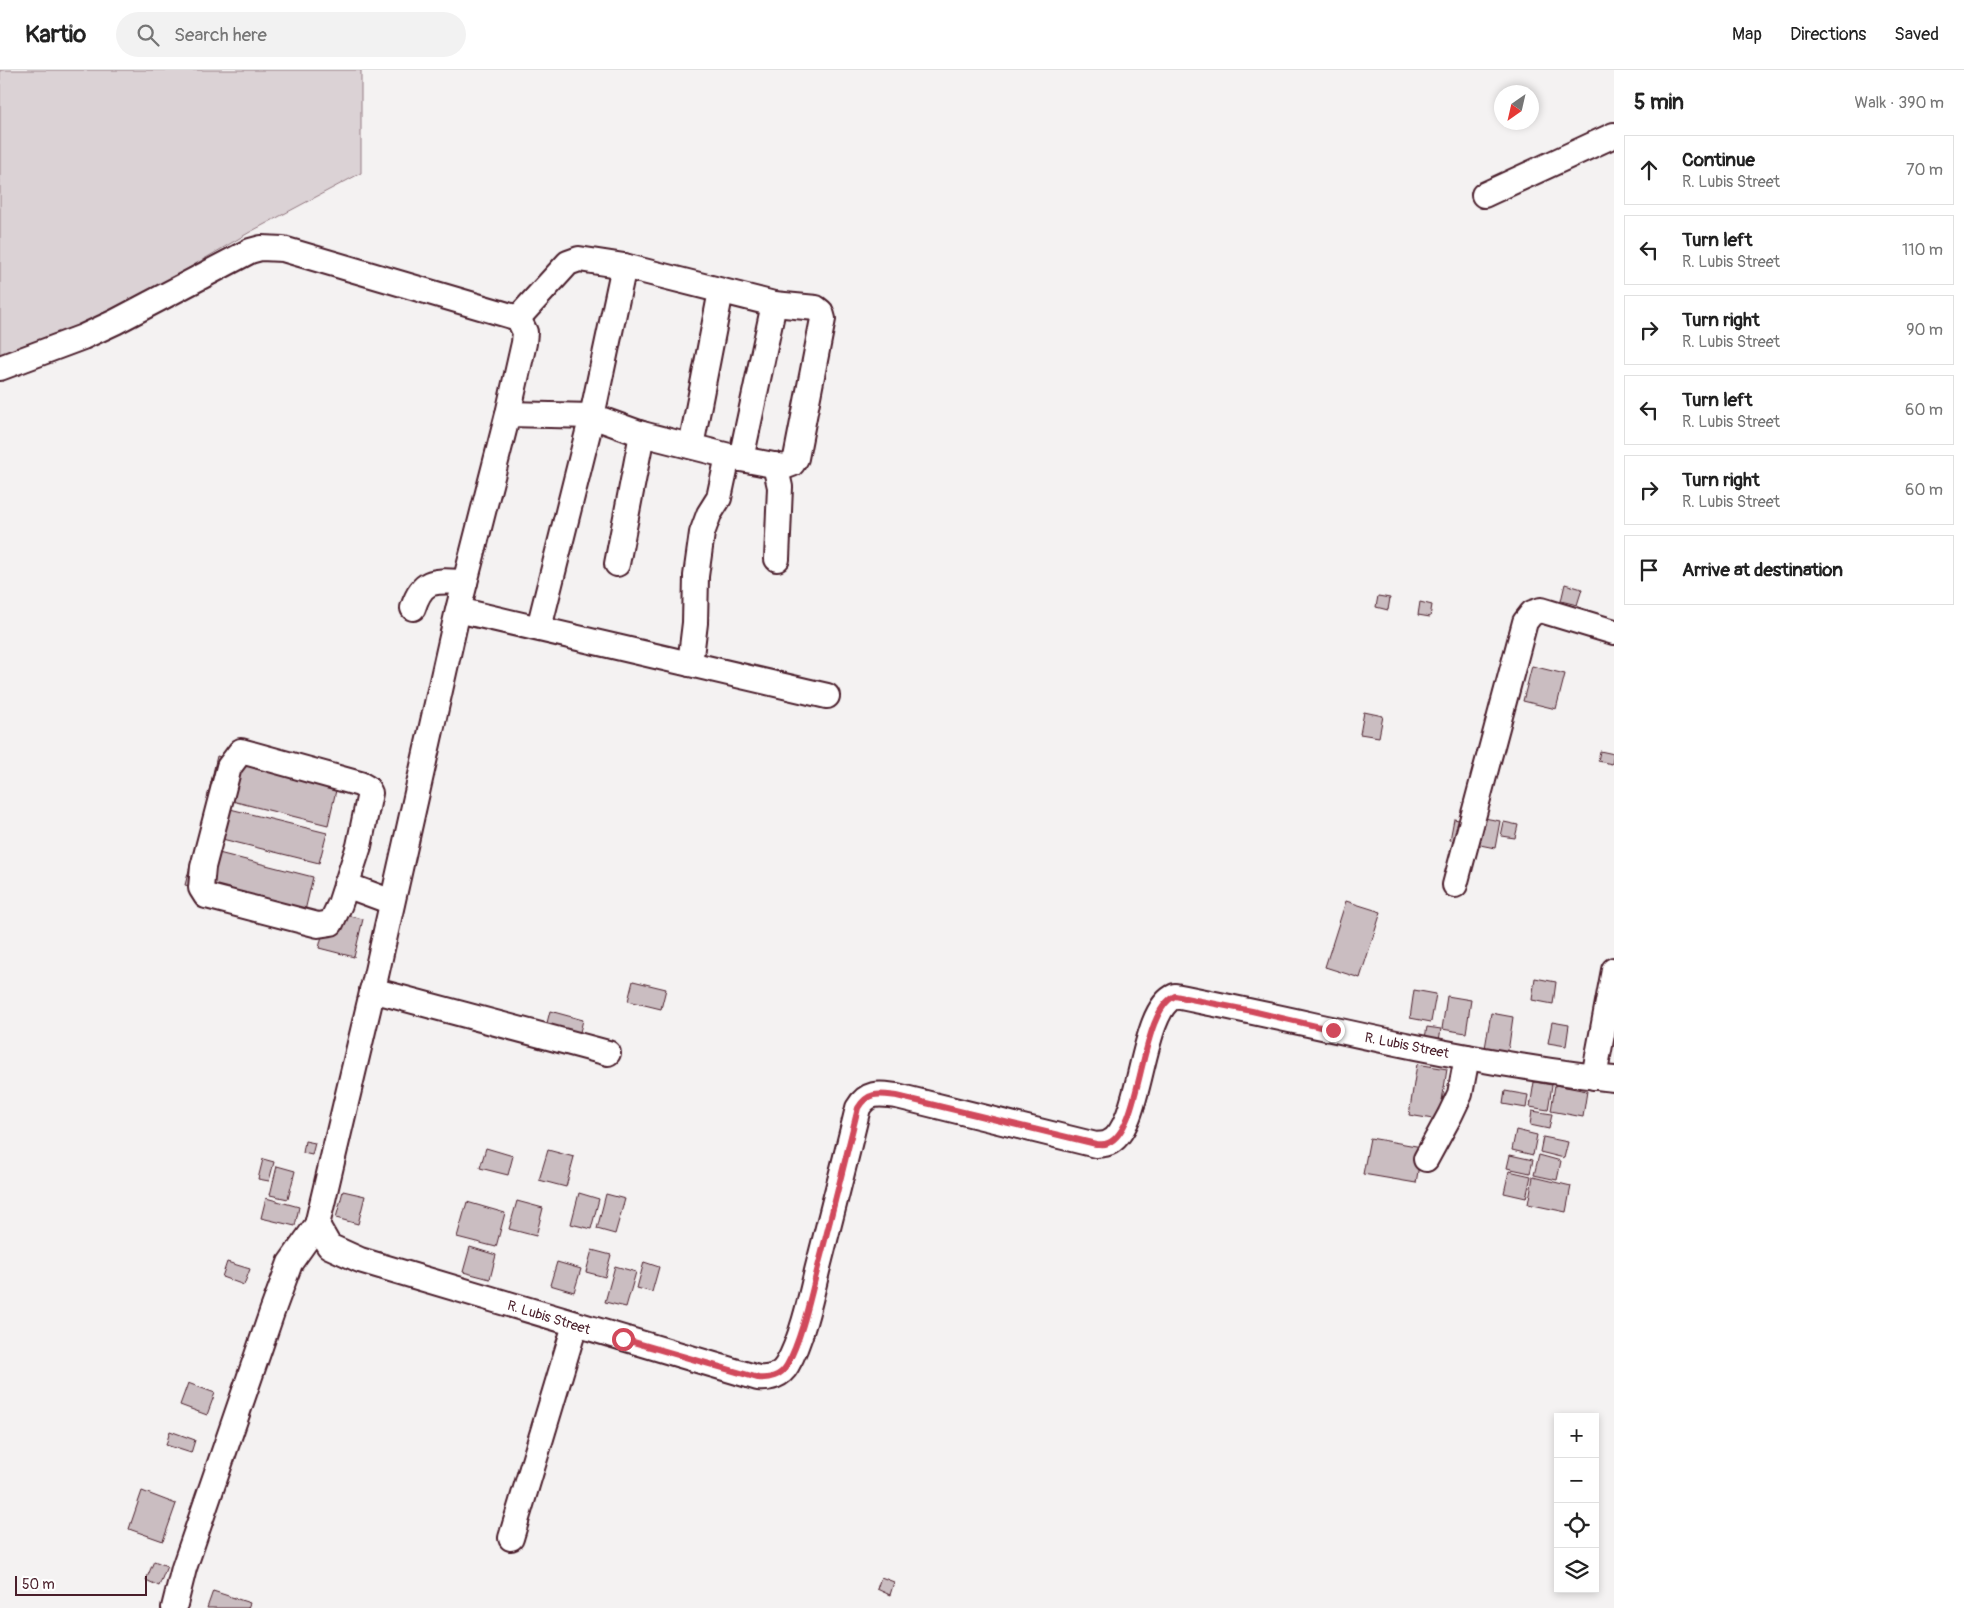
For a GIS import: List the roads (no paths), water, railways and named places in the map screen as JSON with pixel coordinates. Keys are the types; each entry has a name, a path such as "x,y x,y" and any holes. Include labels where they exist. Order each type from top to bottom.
{"street":[{"path":"1484,195 1614,135"},
{"path":"0,368 83,337 250,251 261,248 283,249 518,318 525,332 508,414 458,610 317,1225 290,1263 184,1568 174,1608"},
{"path":"508,414 592,416 642,434 734,458 775,466 788,466 796,458 823,319 821,312 816,308 774,304 624,266 579,259 572,260 518,318"},
{"path":"539,628 592,416 624,266"},
{"path":"691,446 721,291"},
{"path":"690,664 695,623 696,576 702,532 709,514 719,498 734,458 774,304"},
{"path":"616,564 642,434"},
{"path":"775,466 780,487 777,559"},
{"path":"413,608 419,592 425,586 438,581 465,582"},
{"path":"458,610 827,696"},
{"path":"1455,885 1525,622 1535,611 1541,610 1614,632"},
{"path":"238,752 254,754 360,784 367,788 370,793 369,805 359,846 346,885 332,921 329,924 318,925 210,897 203,893 201,888 203,867 229,766 238,752"},
{"path":"346,885 392,902"},
{"path":"1604,1078 1614,970"},
{"path":"372,990 608,1053"},
{"name":"R. Lubis Street","path":"317,1225 329,1246 360,1260 575,1325 766,1379 776,1376 786,1367 795,1346 811,1295 858,1108 866,1098 873,1094 897,1096 1096,1144 1107,1144 1120,1131 1129,1116 1157,1019 1168,999 1175,996 1467,1058 1604,1078"},
{"path":"1426,1159 1460,1094 1467,1058"},
{"path":"510,1538 575,1325"}]}
